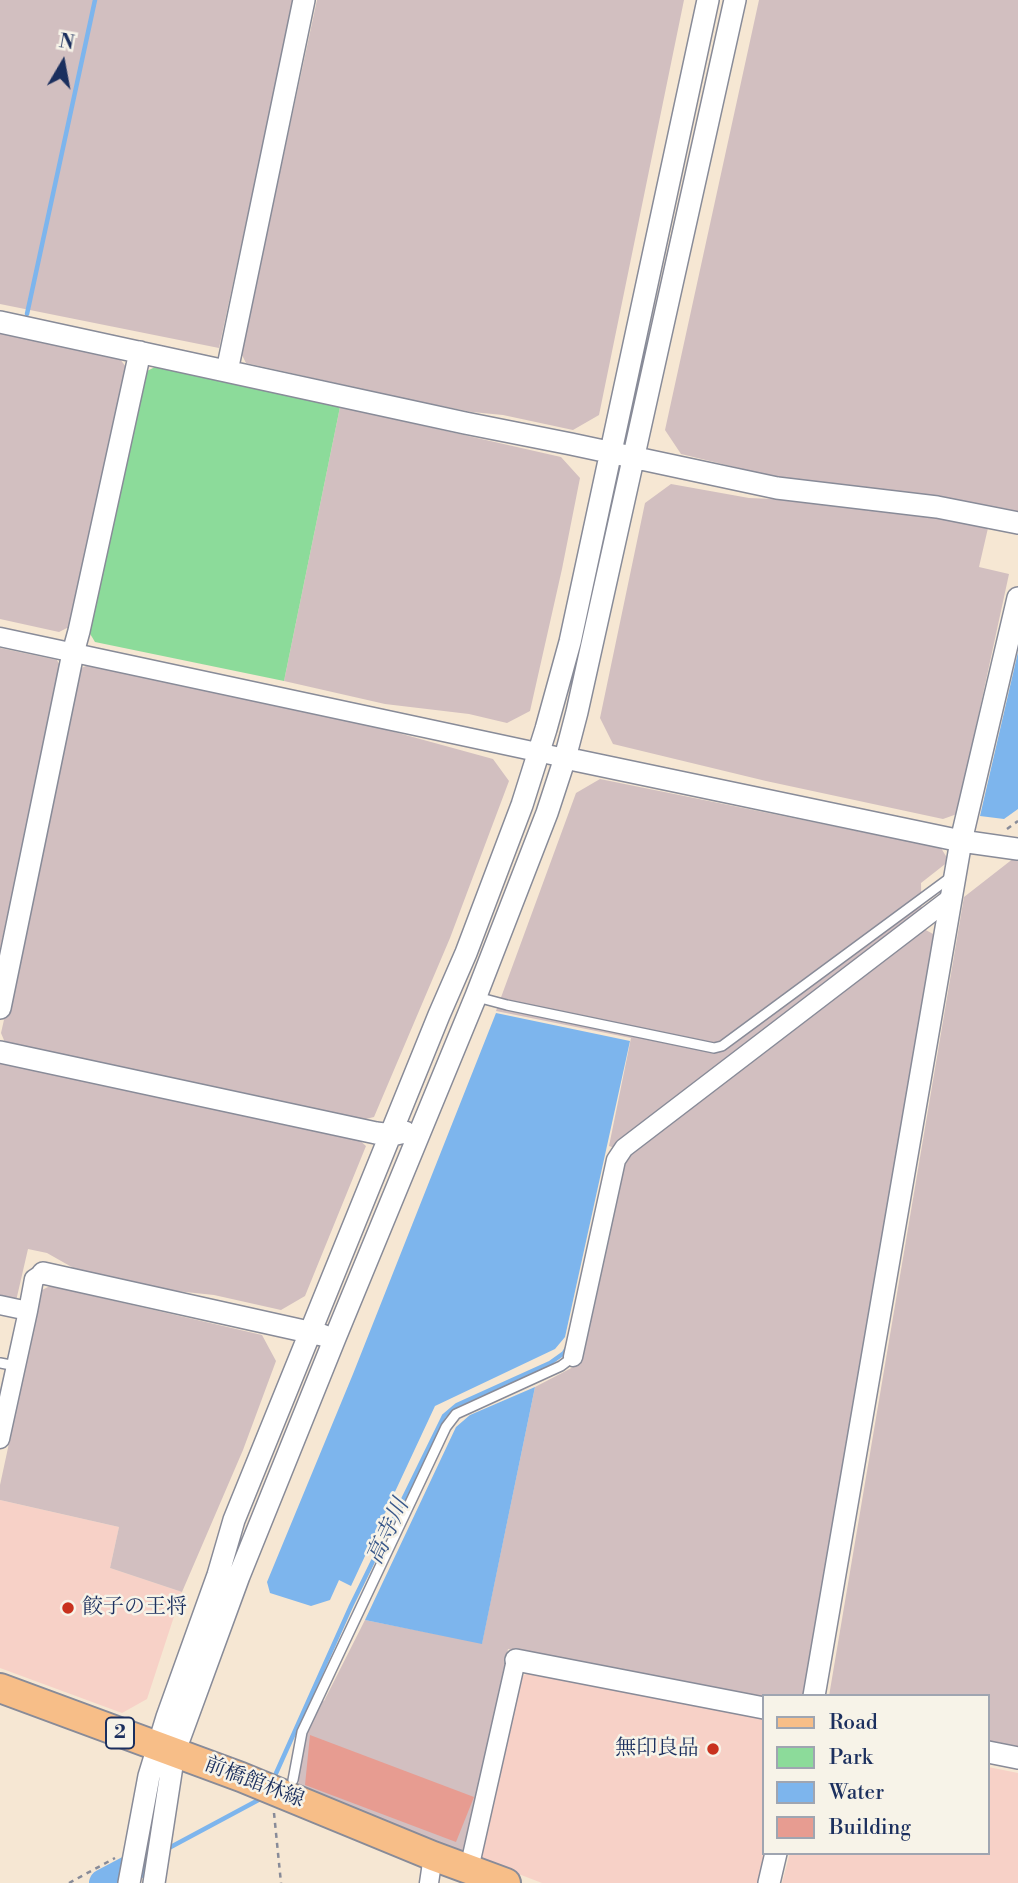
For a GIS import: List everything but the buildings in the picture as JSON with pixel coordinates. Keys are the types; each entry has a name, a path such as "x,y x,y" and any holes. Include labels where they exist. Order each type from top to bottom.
{"main road":[{"name":"前橋館林線","path":"0,1688 241,1777 284,1789 431,1870 469,1869 506,1883"}],"street":[{"path":"227,371 304,0"},
{"path":"155,1874 166,1750 234,1520 471,941 522,805 538,753 570,642 708,0"},
{"path":"130,1878 127,1852 149,1776 166,1750 239,1576 476,996 547,813 565,758 734,0"},
{"path":"0,321 777,488 937,507 1018,523"},
{"path":"0,1009 73,653 140,352"},
{"path":"814,1694 961,841 1018,598"},
{"path":"0,638 961,841 1018,849"},
{"path":"573,1357 616,1160 624,1149 953,897"},
{"path":"0,1052 391,1135 408,1131 426,1115"},
{"path":"391,1135 403,1165 401,1179"},
{"path":"0,1439 8,1365 28,1311 34,1279 43,1273 335,1338"},
{"path":"0,1305 28,1311"},
{"path":"469,1869 516,1660 762,1708"},
{"path":"990,1752 1018,1758"},
{"path":"769,1883 776,1855"}],"lane":[{"path":"476,996 507,1005 714,1048 722,1046 956,874"},
{"path":"284,1789 302,1732 446,1427 456,1414 561,1366 573,1357"}],"path":[{"path":"281,1883 274,1810 284,1789"},
{"path":"69,1883 127,1852"}],"shaded area":[{"path":"0,0 294,0 219,348 0,304"},
{"path":"317,0 684,0 599,415 573,430 416,401 246,363 241,353"},
{"path":"759,0 1018,0 1018,511 1013,513 805,484 681,454 665,430"},
{"path":"0,333 120,359 126,367 71,626 59,632 0,619"},
{"path":"340,407 561,457 580,478 530,711 507,723 469,714 385,704 284,681"},
{"path":"671,484 749,498 799,500 947,518 988,528 979,567 1009,574 957,814 943,819 766,781 613,744 600,718 645,503"},
{"path":"0,648 57,660 61,668 0,950"},
{"path":"88,665 380,728 493,759 509,781 450,938 374,1117 358,1121 6,1045 1,1033 42,852 77,670"},
{"path":"600,779 941,848 949,861 921,883 922,928 935,935 807,1694 762,1694 762,1701 508,1649 465,1852 324,1798 299,1785 298,1771 310,1723 320,1700 324,1701 365,1620 482,1643 535,1387 581,1363 618,1149 609,1146 631,1038 496,1011 576,793"},
{"path":"1014,858 1018,859 1018,1747 990,1741 990,1694 829,1694 964,897"},
{"path":"0,1062 358,1139 366,1146 305,1296 281,1310 77,1270 47,1253 28,1249 16,1301 0,1298"},
{"path":"50,1286 262,1335 276,1361 243,1450 182,1592 110,1568 119,1527 0,1500 0,1485 42,1290"},
{"path":"0,1500 119,1527 110,1568 182,1592 147,1699 122,1713 0,1668"},
{"path":"532,1671 762,1718 762,1855 768,1855 761,1883 542,1883 477,1858 511,1682"},
{"path":"990,1767 1018,1773 1018,1883 782,1883 789,1855 990,1855"}],"green space":[{"path":"155,367 340,407 284,681 95,642 89,632 147,371"}],"water":[{"path":"1018,652 1018,809 1004,819 980,816"},
{"path":"496,1013 630,1041 565,1337 555,1349 435,1406 351,1586 339,1580 330,1600 311,1606 270,1593 267,1582 353,1374"},
{"path":"535,1387 482,1644 365,1620 456,1427 470,1415"}],"waterway":[{"path":"27,314 95,0"},
{"name":"高寺川","path":"273,1780 351,1606 444,1416 457,1405 550,1363 567,1348"},
{"name":"高寺川","path":"167,1849 264,1797"},
{"name":"高寺川","path":"103,1883 154,1856"}],"place":[{"name":"餃子の王将","path":"68,1608"},
{"name":"無印良品","path":"713,1749"}]}
